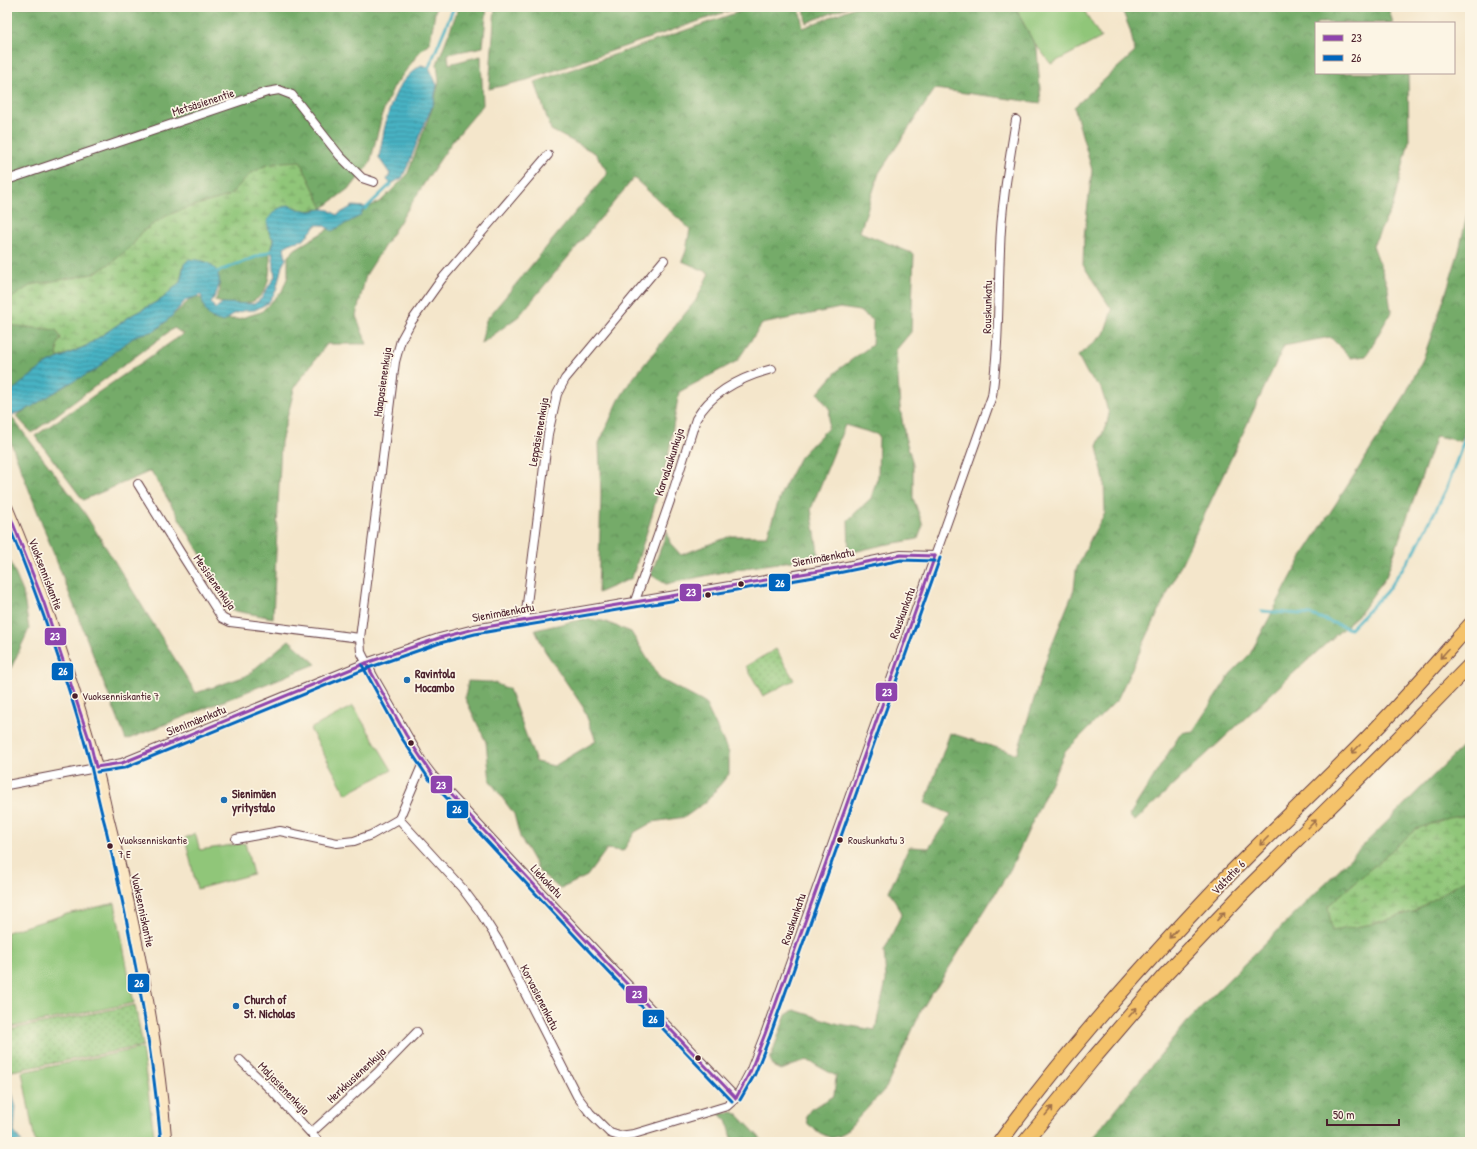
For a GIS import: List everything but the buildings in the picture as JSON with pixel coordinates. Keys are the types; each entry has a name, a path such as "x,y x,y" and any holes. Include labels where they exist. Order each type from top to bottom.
{"highway":[{"name":"Valtatie 6","path":"1000,1142 1078,1043 1148,961 1223,882 1374,732 1470,625"},
{"name":"Valtatie 6","path":"1025,1142 1093,1059 1165,975 1239,897 1470,665"}],"street":[{"name":"Metsäsienentie","path":"7,180 267,92 279,90 292,95 340,156 362,178 374,182"},
{"name":"Rouskunkatu","path":"736,1098 750,1072 765,1034 992,396 998,342 1002,215 1006,178 1016,120"},
{"name":"Haapasienenkuja","path":"366,663 361,652 360,638 395,362 401,340 411,322 441,280 548,155"},
{"name":"Leppäsienenkuja","path":"525,620 548,434 557,394 570,374 664,260"},
{"name":"Karvalaukunkuja","path":"635,601 671,498 696,419 712,398 725,389 755,374 772,369"},
{"name":"Mesisienenkuja","path":"138,484 222,618 230,622 360,638"},
{"name":"Vuoksenniskantie","path":"7,508 44,603 87,735 128,894 141,959 158,1066 166,1142"},
{"name":"Sienimäenkatu","path":"7,785 122,763 366,663 467,630 837,568 901,555 935,556"},
{"name":"Liekokatu","path":"366,663 392,712 424,763 448,792 736,1098"},
{"path":"236,839 280,831 337,842 354,841 371,835 399,819 424,763"},
{"name":"Korvasienenkatu","path":"399,819 462,888 480,912 499,942 577,1096 590,1113 610,1133 619,1136 634,1134 664,1126 727,1106 736,1098"},
{"name":"Herkkusienenkuja","path":"311,1133 377,1073 417,1032"},
{"name":"Maljasienenkuja","path":"240,1060 274,1093 319,1142"}],"green space":[{"path":"7,7 436,7 430,42 418,54 393,88 383,112 370,163 352,186 270,248 269,276 264,292 258,298 250,302 240,304 215,301 220,290 218,270 7,398"},
{"path":"459,7 487,7 483,47 448,54 449,64 481,56 483,105 452,142 366,275 356,316 367,344 327,344 295,386 281,442 273,618 230,610 210,570 151,471 83,500 35,436 183,334 174,328 32,433 16,416 75,378 116,344 149,329 159,328 194,296 203,299 212,319 238,319 261,312 282,291 288,276 288,256 295,249 352,215 381,201 407,175 433,106 439,81 437,64"},
{"path":"495,7 740,7 527,80 489,89"},
{"path":"753,7 799,7 803,28 855,7 1015,7 1037,49 1041,103 935,89 879,173 860,232 914,254 911,332 896,350 900,407 905,437 913,464 913,498 923,525 918,539 849,553 848,520 871,498 878,476 879,435 845,425 811,509 819,557 738,569 666,584 651,575 667,531 670,543 681,555 731,536 767,536 782,491 800,457 828,428 830,410 818,393 839,369 872,345 873,320 859,311 840,308 762,324 737,361 679,392 668,457 650,522 632,578 598,593 601,495 599,443 619,400 630,382 696,300 709,273 682,261 686,251 690,229 634,178 519,316 481,344 486,320 608,173 595,153 551,130 535,82"},
{"path":"804,7 847,7 806,23"},
{"path":"1013,7 1082,7 1101,38 1051,64 1022,27"},
{"path":"1121,7 1388,7 1393,22 1315,22 1315,74 1408,74 1409,141 1393,206 1373,245 1388,288 1391,312 1366,356 1351,358 1330,337 1284,346 1117,700 1065,752 1010,870 921,1011 886,1088 848,1129 840,1136 831,1138 820,1133 808,1124 806,1116 811,1109 834,1096 836,1076 807,1060 781,1070 774,1067 770,1059 786,1015 794,1010 839,1024 875,1030 886,981 884,951 902,913 889,891 909,847 929,848 951,814 925,803 950,733 1017,754 1048,654 1074,590 1076,570 1105,513 1104,481 1097,446 1107,423 1109,414 1101,388 1088,375 1078,356 1104,334 1112,310 1083,265 1084,237 1092,170 1074,107 1135,52 1130,30"},
{"path":"300,161 323,209 305,210 288,205 269,232 274,241 271,251 217,272 215,269 184,264 180,282 162,299 132,315 86,346 58,358 57,346 61,338 56,330 7,325 7,304 13,297 31,285 93,274 111,263 131,247 143,231 164,217 186,208 229,196 250,174 267,165"},
{"path":"1470,201 1470,416 1460,441 1436,436 1386,577 1359,614 1135,821 1129,816 1181,733 1193,731 1231,673 1250,654 1304,553 1402,401 1423,359 1444,299 1459,251"},
{"path":"7,411 84,512 196,693 246,676 289,640 316,664 126,740 7,433"},
{"path":"7,554 23,592 29,629 7,677"},
{"path":"584,619 603,621 631,632 660,679 705,703 729,753 729,774 706,802 685,817 653,822 635,832 623,851 607,849 587,876 560,889 540,872 520,837 514,814 490,781 486,742 465,698 468,681 492,682 509,689 536,762 554,766 596,741 583,707 545,651 535,630"},
{"path":"776,649 794,680 763,696 746,666"},
{"path":"353,706 392,770 346,794 310,729"},
{"path":"1470,739 1470,1142 1089,1142 1192,1016"},
{"path":"1470,815 1470,876 1415,911 1372,924 1332,931 1328,906 1416,829 1448,818"},
{"path":"195,833 200,850 245,843 253,874 197,889 185,838"},
{"path":"115,903 134,1003 7,1028 7,932 67,914"},
{"path":"135,1005 143,1046 7,1072 7,1030"},
{"path":"142,1048 155,1142 35,1142 22,1072"},
{"path":"733,1112 738,1115 764,1142 733,1142 727,1120 719,1114"}],"water":[{"path":"421,65 429,67 437,85 433,105 402,178 391,184 387,180 390,174 379,158 388,116 395,95 400,86 409,74"},
{"path":"288,205 298,209 310,211 323,209 329,210 337,215 353,206 365,207 360,216 332,231 323,225 316,225 304,240 293,242 284,247 286,259 282,266 276,291 268,303 255,310 242,311 232,315 224,322 213,318 207,313 201,295 186,300 170,318 155,331 137,335 114,352 96,370 68,384 28,409 7,417 7,396 9,393 46,364 86,346 132,315 162,299 180,282 184,264 189,259 206,262 217,272 219,282 217,292 211,302 215,309 222,303 254,304 261,299 275,276 271,251 274,241 269,232 267,222 275,211"},
{"path":"7,1074 16,1107 14,1132 22,1142 7,1142"}],"waterway":[{"path":"429,67 454,7"},
{"path":"365,209 391,184"},
{"path":"217,272 271,251"},
{"path":"1262,611 1312,615 1350,629 1386,592 1414,552 1446,490 1470,424"}],"transit line":[{"name":"23","path":"7,508 44,603 90,742 96,767"},
{"name":"26","path":"7,521 52,640 90,762 123,903 139,982 152,1062 161,1142"},
{"name":"23","path":"96,767 122,763 366,663 439,638 474,629 837,568 901,555 935,556"},
{"name":"23","path":"736,1098 750,1072 765,1034 935,556"},
{"name":"26","path":"740,1100 755,1074 770,1036 940,558"},
{"name":"26","path":"97,772 124,768 368,668 440,643 475,634 838,573 901,560 935,561"},
{"name":"23","path":"366,663 406,735 433,776 606,962 736,1098"},
{"name":"26","path":"362,665 401,737 429,779 602,965 732,1101"}],"place":[{"name":"Ravintola Mocambo","path":"407,680"},
{"name":"Vuoksenniskantie 7","path":"75,696"},
{"name":"Sienimäen yritystalo","path":"224,800"},
{"name":"Rouskunkatu 3","path":"840,840"},
{"name":"Vuoksenniskantie 7 E","path":"110,846"},
{"name":"Church of St. Nicholas","path":"236,1006"}]}
